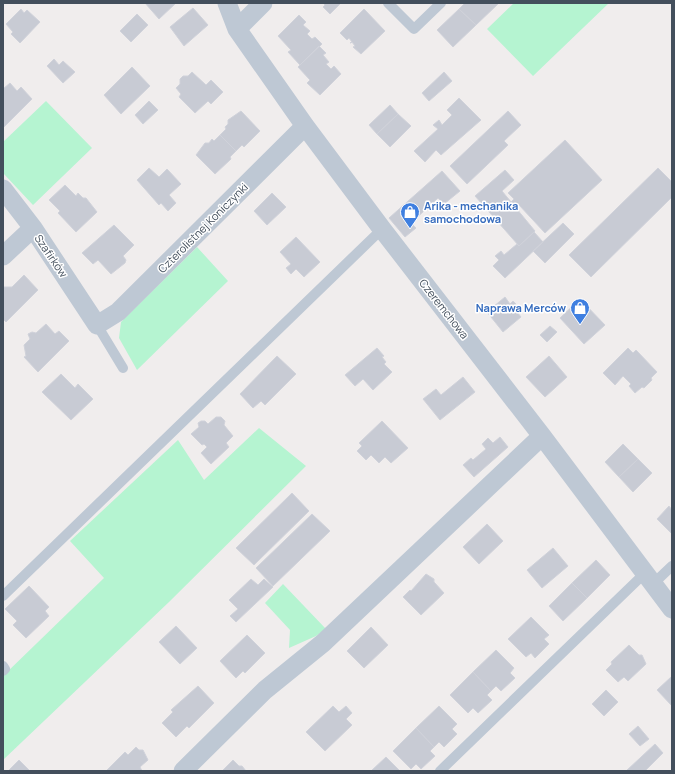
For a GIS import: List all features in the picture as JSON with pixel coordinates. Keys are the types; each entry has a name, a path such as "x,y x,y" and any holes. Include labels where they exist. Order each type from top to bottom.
{"street":[{"name":"Czeremchowa","path":"227,3 237,29 305,126 672,609"},
{"path":"237,29 263,3"},
{"name":"Czterolistnej Koniczynki","path":"97,325 118,312 305,126"},
{"name":"Szafirków","path":"3,189 33,228 97,325"},
{"path":"3,256 33,228"},
{"path":"183,771 265,690 323,643 542,436"}],"lane":[{"path":"388,3 414,29 441,3"},
{"path":"3,596 382,229"},
{"path":"97,325 123,368"},
{"path":"440,771 649,578 672,566"},
{"path":"3,666 5,669 3,671"}],"green space":[{"path":"514,3 609,3 533,76 487,29"},
{"path":"46,101 92,148 33,205 3,173 3,142"},
{"path":"197,247 228,281 137,370 119,338 121,322"},
{"path":"259,428 306,466 169,602 3,760 3,676 104,578 70,541 178,440 204,480"},
{"path":"283,584 326,629 316,636 289,648 290,630 265,603"}],"building":[{"path":"145,3 176,3 159,19"},
{"path":"323,3 341,3 330,14 323,7 325,5"},
{"path":"465,3 498,4 476,25 459,9"},
{"path":"193,8 208,25 184,46 170,27"},
{"path":"21,9 24,13 27,10 40,22 20,43 11,34 13,32 6,24"},
{"path":"364,9 385,31 361,54 353,47 355,46 349,38 347,40 340,33"},
{"path":"459,9 476,25 453,47 437,30"},
{"path":"137,14 148,25 131,42 120,31"},
{"path":"299,15 306,22 303,25 310,31 307,34 312,39 315,37 322,44 300,65 288,52 291,50 278,36"},
{"path":"319,46 326,53 323,55 329,62 326,64 331,69 334,66 341,74 320,95 307,83 310,80 298,67"},
{"path":"54,59 59,65 63,61 75,72 63,83 47,66"},
{"path":"132,67 150,86 121,114 104,95"},
{"path":"192,72 206,85 211,80 223,92 211,104 208,101 195,113 179,97 181,94 176,88 180,84 180,79 183,76 188,76"},
{"path":"444,72 452,81 429,101 422,93"},
{"path":"10,83 17,91 21,87 32,99 3,128 3,89"},
{"path":"459,98 481,120 441,155 436,150 425,162 414,151 438,129 433,125 439,120 442,125 452,115 447,110"},
{"path":"149,101 158,110 143,124 135,115"},
{"path":"390,105 398,114 377,134 369,125"},
{"path":"241,111 260,131 244,147 242,145 236,151 220,135 226,129 225,127 228,124 228,120"},
{"path":"508,111 521,125 504,141 508,145 467,184 450,166"},
{"path":"398,114 411,126 390,147 377,134"},
{"path":"220,135 236,151 230,157 231,159 215,174 196,155 205,143 209,143 212,139 214,141"},
{"path":"565,140 602,180 545,233 519,205 516,209 510,203 514,199 508,193"},
{"path":"149,168 159,177 167,169 181,184 169,195 176,203 168,211 161,203 159,205 137,180"},
{"path":"658,168 672,182 672,197 591,277 569,255"},
{"path":"505,170 514,180 502,191 535,231 519,246 475,196"},
{"path":"442,171 460,191 444,204 438,198 411,223 416,228 405,237 389,218"},
{"path":"65,185 76,196 78,193 83,198 86,198 97,212 76,232 58,213 60,211 49,200"},
{"path":"272,193 286,207 267,225 254,211"},
{"path":"563,223 574,234 545,263 533,251"},
{"path":"114,225 134,245 123,256 126,260 125,263 111,274 98,260 93,264 82,253"},
{"path":"534,232 543,242 505,278 493,266 499,260 495,256 501,251 504,255 517,244 519,246"},
{"path":"296,237 320,262 304,277 296,269 291,274 286,268 291,264 280,252"},
{"path":"24,275 38,290 6,322 3,319 3,287 12,287"},
{"path":"505,297 510,304 513,301 516,304 513,307 521,317 503,332 487,312"},
{"path":"580,299 605,325 584,344 560,318"},
{"path":"46,324 55,334 59,331 69,341 38,372 24,357 26,356 24,345 30,339 28,334 32,332 36,333"},
{"path":"550,326 557,332 547,342 540,335"},
{"path":"377,348 384,356 382,357 386,362 384,364 392,372 373,390 363,379 355,386 345,375"},
{"path":"628,348 633,353 636,350 657,372 644,388 642,387 635,393 629,386 631,384 623,376 615,385 603,373"},
{"path":"277,356 296,374 265,405 261,401 253,408 240,394"},
{"path":"549,356 567,377 545,397 526,377"},
{"path":"61,374 75,388 78,384 93,399 71,420 42,392"},
{"path":"463,377 475,392 440,420 423,399 436,389 441,395"},
{"path":"216,417 221,417 225,421 224,425 233,436 226,443 229,447 211,464 201,453 207,447 204,444 202,445 191,434 199,427 198,423 205,421 208,424"},
{"path":"382,421 408,448 391,463 385,457 379,463 371,455 366,460 357,451 362,446 359,443"},
{"path":"500,437 508,447 474,477 463,465 471,458 473,460 486,449 482,444 488,438 493,443"},
{"path":"623,444 638,459 619,477 605,462"},
{"path":"638,459 652,473 633,492 619,477"},
{"path":"292,493 309,511 254,565 236,548"},
{"path":"669,506 672,510 672,534 657,519"},
{"path":"312,514 330,531 273,586 256,568"},
{"path":"487,524 503,541 479,564 463,547"},
{"path":"553,548 568,566 542,588 527,570"},
{"path":"596,560 610,575 587,598 572,583"},
{"path":"426,574 434,579 434,582 444,593 421,615 403,597 410,590 411,591"},
{"path":"251,579 258,585 264,579 273,587 236,622 230,616 238,609 229,600"},
{"path":"572,583 587,598 563,621 549,606"},
{"path":"29,586 49,607 45,611 49,616 26,638 13,625 17,621 5,609"},
{"path":"531,617 549,635 544,639 549,644 535,658 531,653 526,657 508,639"},
{"path":"176,626 197,648 180,664 159,642"},
{"path":"371,627 388,645 364,668 347,651"},
{"path":"247,635 265,653 245,673 243,671 236,678 220,661"},
{"path":"629,645 639,655 642,655 646,664 628,681 624,677 618,682 606,670 612,664 611,662"},
{"path":"496,650 514,668 510,673 515,678 501,691 496,686 491,691 473,672"},
{"path":"473,672 491,691 487,695 492,700 478,713 473,708 468,713 450,695"},
{"path":"671,677 672,678 672,706 657,690"},
{"path":"198,686 214,703 189,728 187,726 176,737 162,723 173,712 171,710"},
{"path":"606,690 618,702 604,716 592,704"},
{"path":"333,706 339,712 346,706 352,713 346,719 352,725 325,751 306,732"},
{"path":"439,706 457,724 452,729 457,734 444,747 439,742 434,747 416,728"},
{"path":"638,726 649,739 640,746 629,734"},
{"path":"416,728 434,747 430,751 435,756 421,769 416,764 411,769 393,751"},
{"path":"655,744 663,753 645,771 626,771"},
{"path":"136,747 139,750 143,750 148,760 140,767 142,771 106,771 125,752 128,755"},
{"path":"386,757 400,771 371,771"},
{"path":"19,760 30,771 8,771"},
{"path":"233,760 239,766 242,766 246,771 222,771"}],"place":[{"name":"Arika - mechanika samochodowa","path":"410,229"},
{"name":"Naprawa Merców","path":"580,325"}]}
